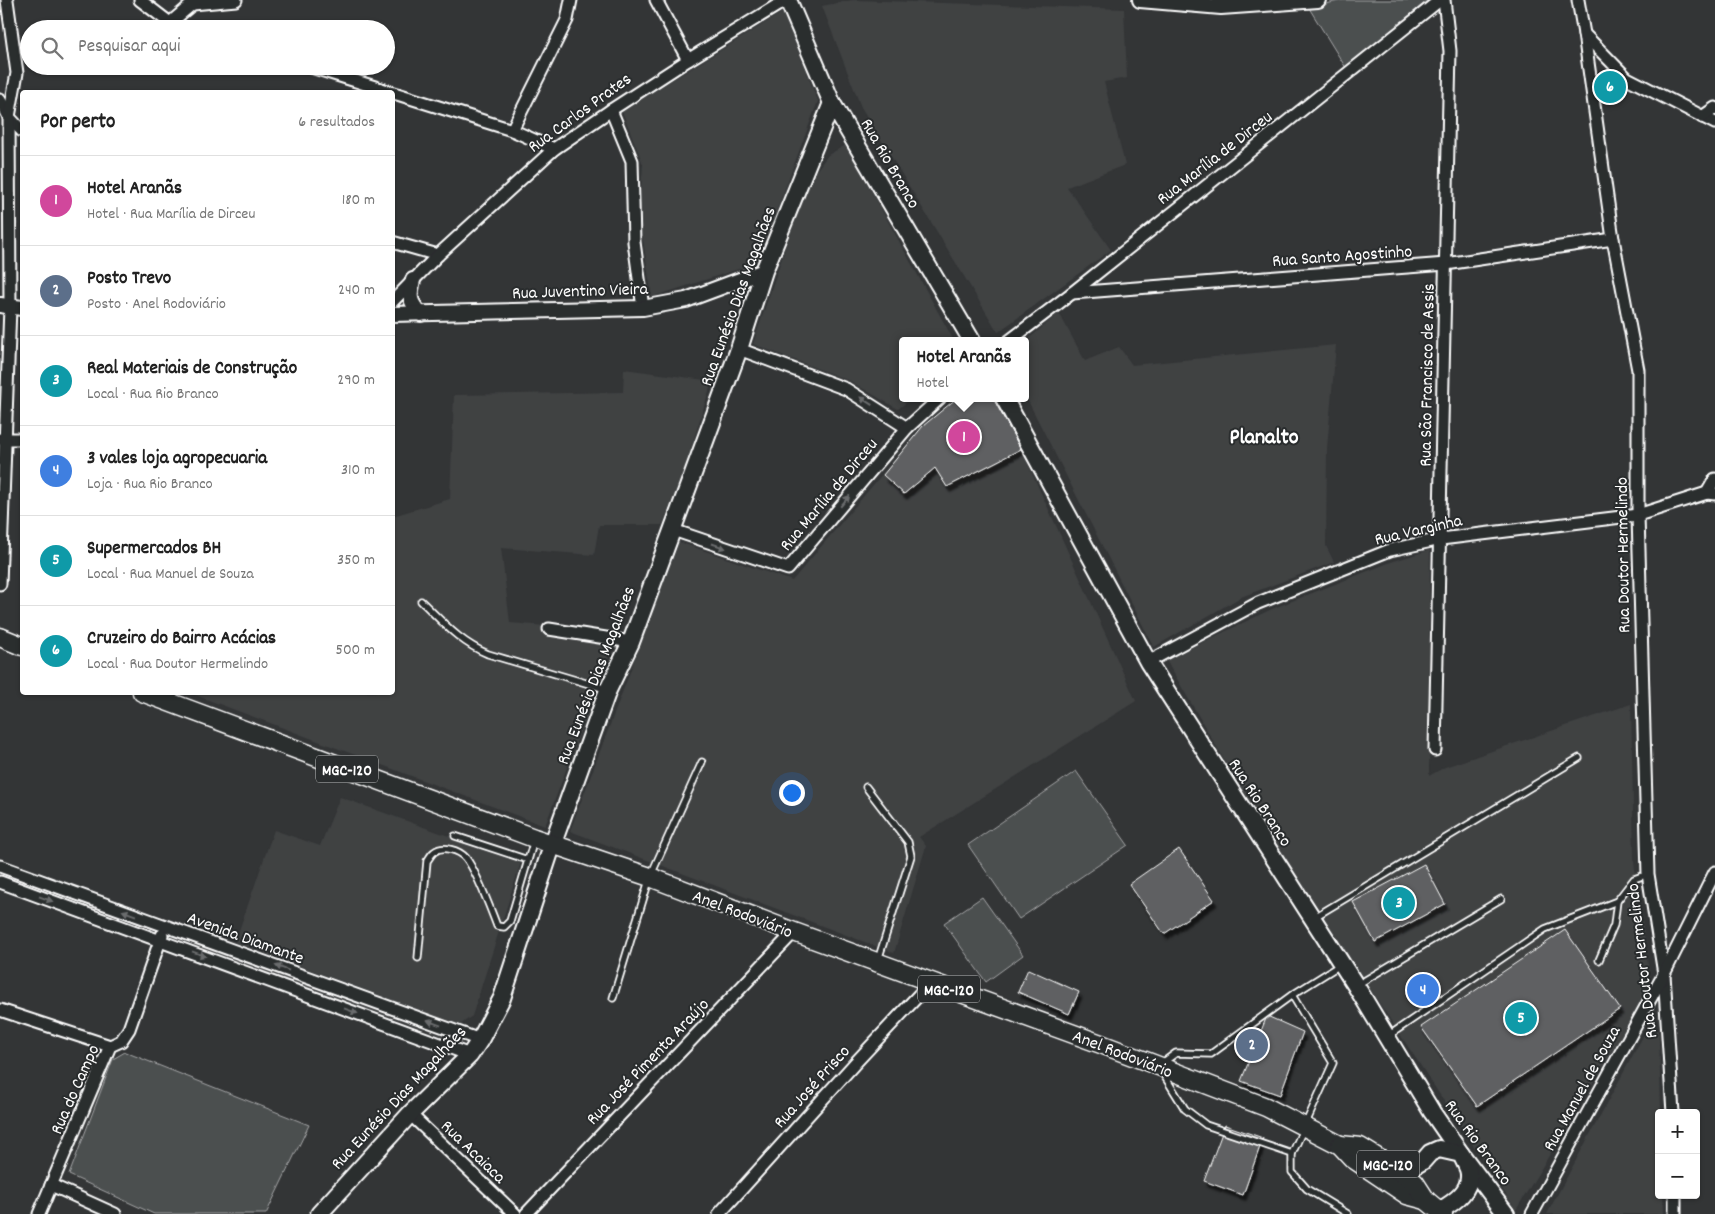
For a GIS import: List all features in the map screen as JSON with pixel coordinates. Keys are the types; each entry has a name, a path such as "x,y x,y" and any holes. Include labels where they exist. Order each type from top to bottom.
{"main road":[{"name":"Rua Rio Branco","path":"787,0 832,103 970,337"},
{"name":"Rua Eunésio Dias Magalhães","path":"319,1214 410,1114 470,1055 502,998 553,843 608,690 631,642 739,349 764,271 832,103"},
{"name":"Rua Rio Branco","path":"1006,402 1148,662 1356,986 1432,1112 1506,1214"},
{"path":"0,637 20,645"},
{"name":"Anel Rodoviário","path":"150,695 534,838 650,877 1266,1107 1303,1128 1340,1145 1360,1146 1415,1183 1436,1210"},
{"path":"1430,1154 1436,1132 1432,1112"},
{"name":"Anel Rodoviário","path":"1340,1145 1352,1158 1407,1195 1436,1210"},
{"path":"1398,1171 1412,1167 1439,1149 1461,1154 1468,1170 1468,1182 1464,1193 1451,1204 1436,1210"}],"street":[{"path":"4,118 17,72 7,0"},
{"path":"140,0 166,20"},
{"path":"174,20 195,2 236,0"},
{"path":"512,130 566,20 571,0"},
{"path":"656,0 688,60"},
{"name":"Rua Carlos Prates","path":"395,299 438,255 554,149 688,60 787,0"},
{"path":"1140,0 1221,7 1318,0"},
{"name":"Rua São Francisco de Assis","path":"1435,750 1450,51 1442,0"},
{"name":"Rua Marília de Dirceu","path":"1014,337 1442,0"},
{"name":"Rua Doutor Hermelindo","path":"1578,0 1613,239 1638,370 1638,515 1648,874 1664,974 1673,1109"},
{"path":"1584,34 1627,78 1715,123"},
{"path":"337,75 384,90"},
{"path":"395,93 512,130 554,149"},
{"path":"0,100 4,118 11,306 2,439 0,584"},
{"path":"1702,117 1715,108"},
{"path":"611,110 632,161 634,242 643,308"},
{"path":"4,118 20,130"},
{"name":"Rua Santo Agostinho","path":"1072,293 1446,264 1613,239"},
{"path":"395,243 438,255"},
{"name":"Rua Juventino Vieira","path":"395,314 643,308 686,300 764,271"},
{"path":"413,280 410,292 413,305 421,314"},
{"path":"739,349 846,389 907,428"},
{"name":"Rua Marília de Dirceu","path":"673,530 788,569 907,428 936,402"},
{"path":"2,439 20,439"},
{"path":"1711,494 1715,479"},
{"name":"Rua Varginha","path":"1148,662 1258,602 1390,550 1441,538 1638,515 1711,494"},
{"path":"549,629 631,642"},
{"name":"Avenida Diamante","path":"0,866 480,1040"},
{"name":"Rua Manuel de Souza","path":"1532,1214 1664,974 1715,872"},
{"name":"Avenida Diamante","path":"0,882 470,1055"},
{"name":"Rua do Campo","path":"39,1214 110,1046 121,1041 129,1029 166,926"},
{"name":"Rua José Pimenta Araújo","path":"526,1214 794,932"},
{"name":"Rua José Prisco","path":"719,1214 931,982"},
{"path":"0,1010 110,1046"},
{"name":"Rua Acaiaca","path":"410,1114 514,1214"},
{"path":"51,1185 116,1214"},
{"path":"1675,1199 1675,1214"}],"lane":[{"path":"421,601 457,637 472,647 488,654 608,690"},
{"path":"1312,919 1578,758"},
{"path":"613,998 650,877 702,762"},
{"path":"866,787 908,842 911,856 878,962"},
{"path":"455,836 528,860"},
{"path":"418,958 427,861 433,852 444,848 454,850 464,856 471,865 497,926 501,928 507,926 510,921 534,838"},
{"path":"1386,1037 1545,929 1616,901 1634,879 1648,874"},
{"path":"1356,986 1501,899"},
{"path":"1599,960 1614,925 1616,901"},
{"path":"1292,1154 1206,1125 1185,1109 1158,1066 1176,1052 1211,1054 1292,995 1341,964"},
{"path":"1292,995 1333,1063 1292,1154 1292,1172 1307,1189 1348,1214"}],"shaded area":[{"path":"853,0 1124,9 1127,78 1104,82 1125,165 1067,187 1111,250 998,332 861,107 822,6"},
{"path":"1343,0 1428,0 1346,68 1309,8"},
{"path":"783,12 818,101 757,263 652,297 639,215 643,164 622,111"},
{"path":"846,145 952,337 899,337 899,402 907,402 898,409 850,381 753,344 807,183 828,155"},
{"path":"1059,313 1085,361 1119,347 1132,365 1336,345 1327,448 1326,546 1334,562 1241,597 1154,647 1029,402 1029,339"},
{"path":"624,369 712,381 682,477 662,525 599,525 594,555 501,548 510,623 618,632 545,826 195,695 395,695 395,515 450,499 454,395 623,392"},
{"path":"923,426 1021,449 1136,701 919,837 926,846 894,953 570,831 679,542 792,581"},
{"path":"1430,550 1429,776 1445,767 1631,704 1634,862 1651,987 1516,1210 1265,830 1166,660 1272,609 1391,562"},
{"path":"1076,771 1128,845 1019,919 968,845"},
{"path":"340,797 521,862 472,1016 460,1025 235,942 274,830 320,846"},
{"path":"982,897 1023,955 986,982 944,923"},
{"path":"1653,1018 1659,1034 1661,1109 1655,1109 1655,1199 1663,1199 1664,1214 1547,1214"},
{"path":"125,1052 309,1125 266,1214 154,1214 69,1175 113,1059"}],"building":[{"path":"952,402 995,402 1021,449 947,487 935,468 904,494 883,475 923,426"},
{"path":"1179,849 1214,900 1164,934 1129,884"},
{"path":"1424,864 1445,904 1375,942 1353,902"},
{"path":"1565,930 1620,1009 1477,1106 1421,1027"},
{"path":"1028,969 1079,992 1069,1014 1018,992"},
{"path":"1267,1016 1303,1032 1280,1095 1241,1081"},
{"path":"1225,1125 1263,1138 1243,1195 1204,1181"}],"place":[{"name":"Cruzeiro do Bairro Acácias","path":"1610,87"},
{"name":"Hotel Aranãs","path":"964,437"},
{"name":"Real Materiais de Construção","path":"1399,903"},
{"name":"3 vales loja agropecuaria","path":"1423,990"},
{"name":"Supermercados BH","path":"1521,1018"},
{"name":"Posto Trevo","path":"1252,1045"}],"district":[{"name":"Planalto","path":"1264,435"}]}
